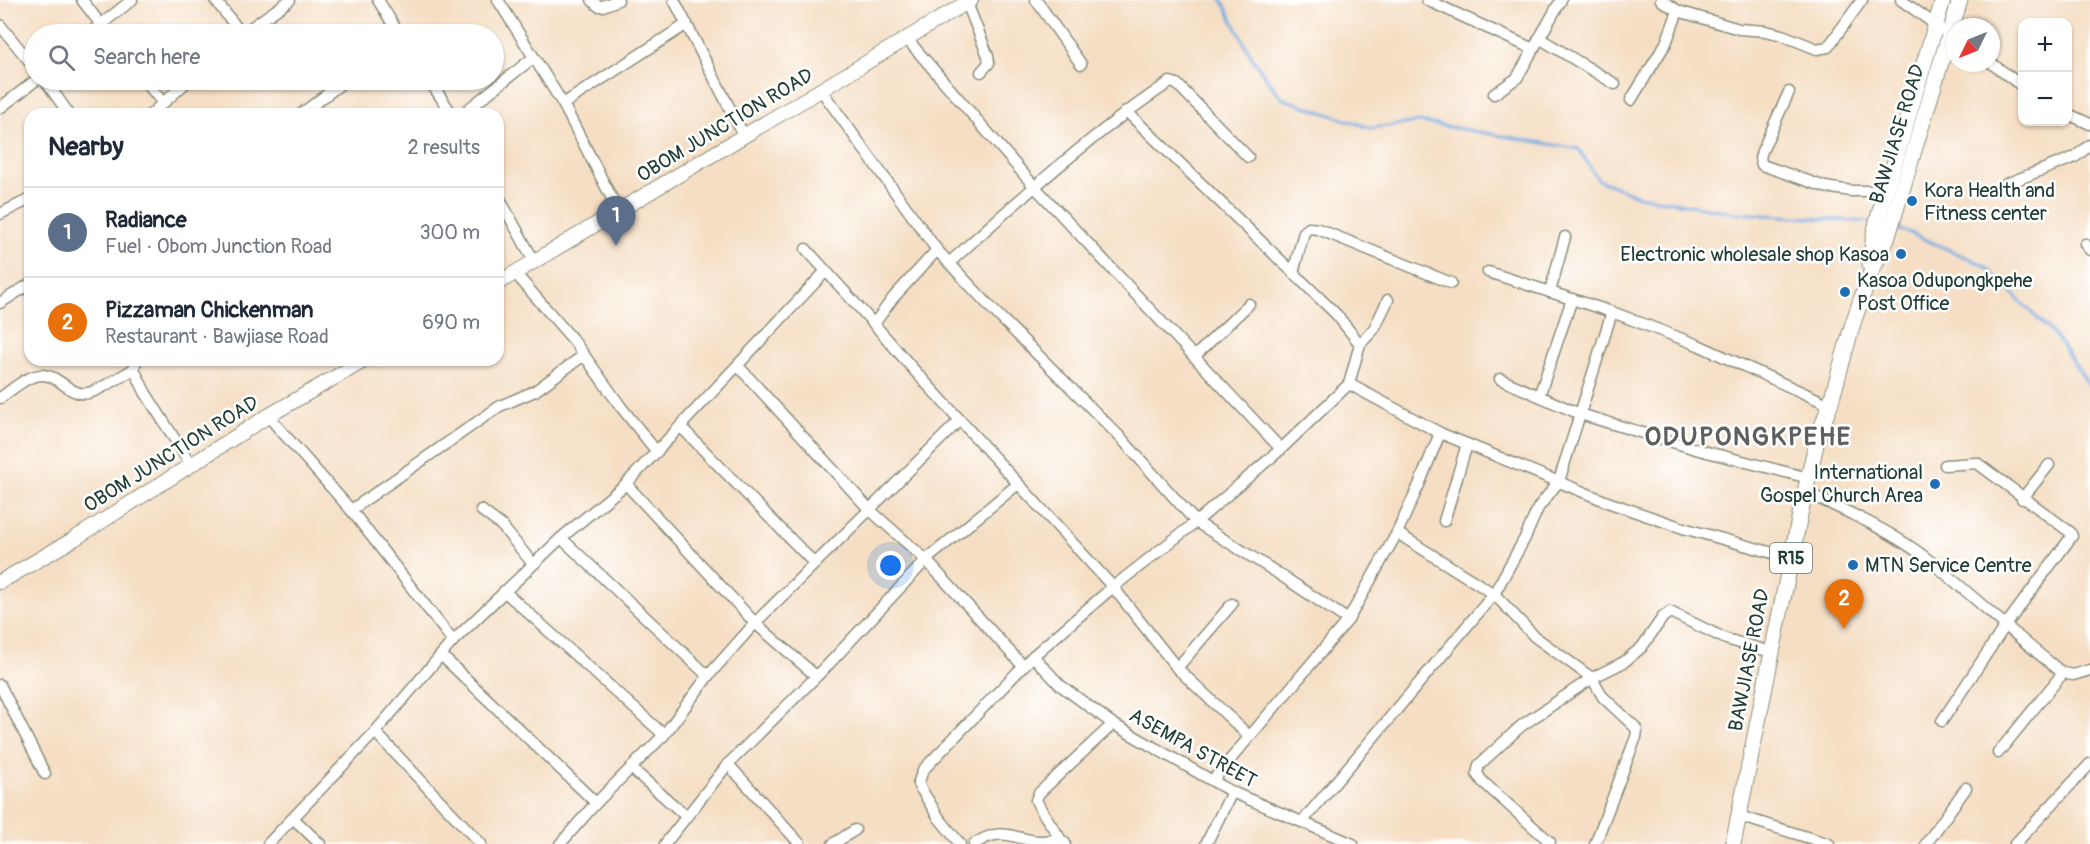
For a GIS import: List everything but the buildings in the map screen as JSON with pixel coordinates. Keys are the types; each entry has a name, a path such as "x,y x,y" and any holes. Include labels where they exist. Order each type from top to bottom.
{"main road":[{"name":"BAWJIASE ROAD","path":"1887,215 1886,191 1943,0"},
{"name":"BAWJIASE ROAD","path":"1956,18 1960,0"},
{"name":"OBOM JUNCTION ROAD","path":"504,279 969,1"},
{"name":"BAWJIASE ROAD","path":"1733,844 1771,652 1818,436 1830,405 1887,215 1946,53"},
{"name":"OBOM JUNCTION ROAD","path":"0,582 74,539 268,416 355,366"}],"street":[{"path":"82,0 99,24"},
{"path":"101,24 132,0"},
{"path":"215,0 234,24"},
{"path":"256,24 290,0"},
{"path":"378,0 393,24"},
{"path":"498,0 563,104 619,212"},
{"path":"592,0 598,6 618,0"},
{"path":"674,0 744,136"},
{"path":"1036,0 1081,64"},
{"path":"1494,94 1517,78 1561,0"},
{"path":"1661,0 1678,11 1739,29 1774,33 1817,49 1828,47 1862,0"},
{"path":"1900,0 1946,32"},
{"path":"969,1 988,56 988,63 981,72"},
{"path":"1430,1 1533,49"},
{"path":"1631,100 1666,43 1678,11"},
{"path":"563,104 687,24"},
{"path":"0,25 24,55"},
{"path":"1539,38 1616,84"},
{"path":"907,39 1034,186 1281,449"},
{"path":"504,81 534,58"},
{"path":"2000,70 2018,83"},
{"path":"949,263 1034,186 1126,111 1170,82 1177,84 1248,157"},
{"path":"0,108 24,89"},
{"path":"52,90 65,108"},
{"path":"152,90 163,103"},
{"path":"158,108 178,90"},
{"path":"309,108 333,90"},
{"path":"436,90 448,108"},
{"path":"470,108 493,90"},
{"path":"821,90 937,250 1121,438 1196,522 1348,620"},
{"path":"1789,92 1762,151 1762,165 1825,187 1851,191 1886,191"},
{"path":"1126,111 1336,314 1360,344"},
{"path":"2072,116 2090,124"},
{"path":"2006,184 2075,157 2090,145"},
{"path":"0,214 24,202"},
{"path":"504,207 534,261"},
{"path":"1293,273 1304,232 1310,228 1318,229 1451,283"},
{"path":"1550,292 1565,237"},
{"path":"806,249 1113,587 1178,668 1249,736"},
{"path":"874,324 893,298 937,250"},
{"path":"268,844 375,732 453,641 561,538 626,484 825,272"},
{"path":"1488,272 1612,312 1698,345 1830,405"},
{"path":"515,273 574,341 621,407 657,452"},
{"path":"0,303 24,288"},
{"path":"1539,396 1572,299"},
{"path":"960,844 939,818 918,784 923,770 1033,656 1281,449 1348,384 1360,344 1374,329 1388,300"},
{"path":"1194,357 1249,304"},
{"path":"1302,822 1494,594 1525,538 1538,508 1559,481 1612,312"},
{"path":"351,510 500,406 535,391 584,355"},
{"path":"0,398 28,378 42,375 57,379 76,393 88,393 130,366"},
{"path":"136,366 145,392 191,465"},
{"path":"738,366 870,510 926,560 1023,666"},
{"path":"1500,378 1581,414 1807,485 1929,560 2063,674 2073,675 2089,669"},
{"path":"1348,384 1440,433 1610,503 1683,528 1791,558"},
{"path":"268,416 351,510 453,641"},
{"path":"560,844 596,803 664,735 708,676 755,623 960,420"},
{"path":"681,427 815,564"},
{"path":"1213,780 1348,620 1397,532 1440,433"},
{"path":"1444,521 1467,444"},
{"path":"1942,721 2004,626 2072,536 1977,463 1945,465"},
{"path":"2022,499 2049,465"},
{"path":"626,484 755,623 816,675"},
{"path":"665,844 728,764 926,560 1018,484"},
{"path":"481,510 502,526 533,564"},
{"path":"1397,532 1494,594 1535,637 1592,678 1603,697 1637,731 1595,844"},
{"path":"561,538 708,676"},
{"path":"504,591 664,735"},
{"path":"1178,668 1232,604"},
{"path":"1550,842 1477,774 1479,765 1521,726 1592,678 1624,662 1642,646 1663,617 1670,612 1726,639 1771,652"},
{"path":"441,655 596,803"},
{"name":"ASEMPA STREET","path":"1033,656 1060,685 1113,724 1233,792 1353,844"},
{"path":"1998,753 2063,674"},
{"path":"0,685 45,774"},
{"path":"1064,842 1036,800 1039,793 1113,724"},
{"path":"375,732 481,844"},
{"path":"728,764 800,844"},
{"path":"2015,844 2090,764"},
{"path":"630,768 686,816"},
{"path":"1926,844 1966,788"},
{"path":"1206,844 1233,792"},
{"path":"1739,816 1829,844"},
{"path":"294,819 320,844"},
{"path":"832,844 855,830"},
{"path":"974,844 990,836 1009,834 1038,842 1064,842"}],"waterway":[{"path":"1222,0 1252,58 1281,98 1370,128 1420,122 1579,149 1598,180 1639,196 1735,213 1871,222"},
{"path":"1894,229 1908,232 1984,265 2056,337 2090,387"}],"place":[{"name":"Kora Health and Fitness center","path":"1912,201"},
{"name":"Radiance","path":"616,246"},
{"name":"Electronic wholesale shop Kasoa","path":"1901,254"},
{"name":"Kasoa Odupongkpehe Post Office","path":"1845,292"},
{"name":"International Gospel Church Area","path":"1935,484"},
{"name":"MTN Service Centre","path":"1853,565"},
{"name":"Pizzaman Chickenman","path":"1844,629"}],"district":[{"name":"ODUPONGKPEHE","path":"1748,437"}]}
